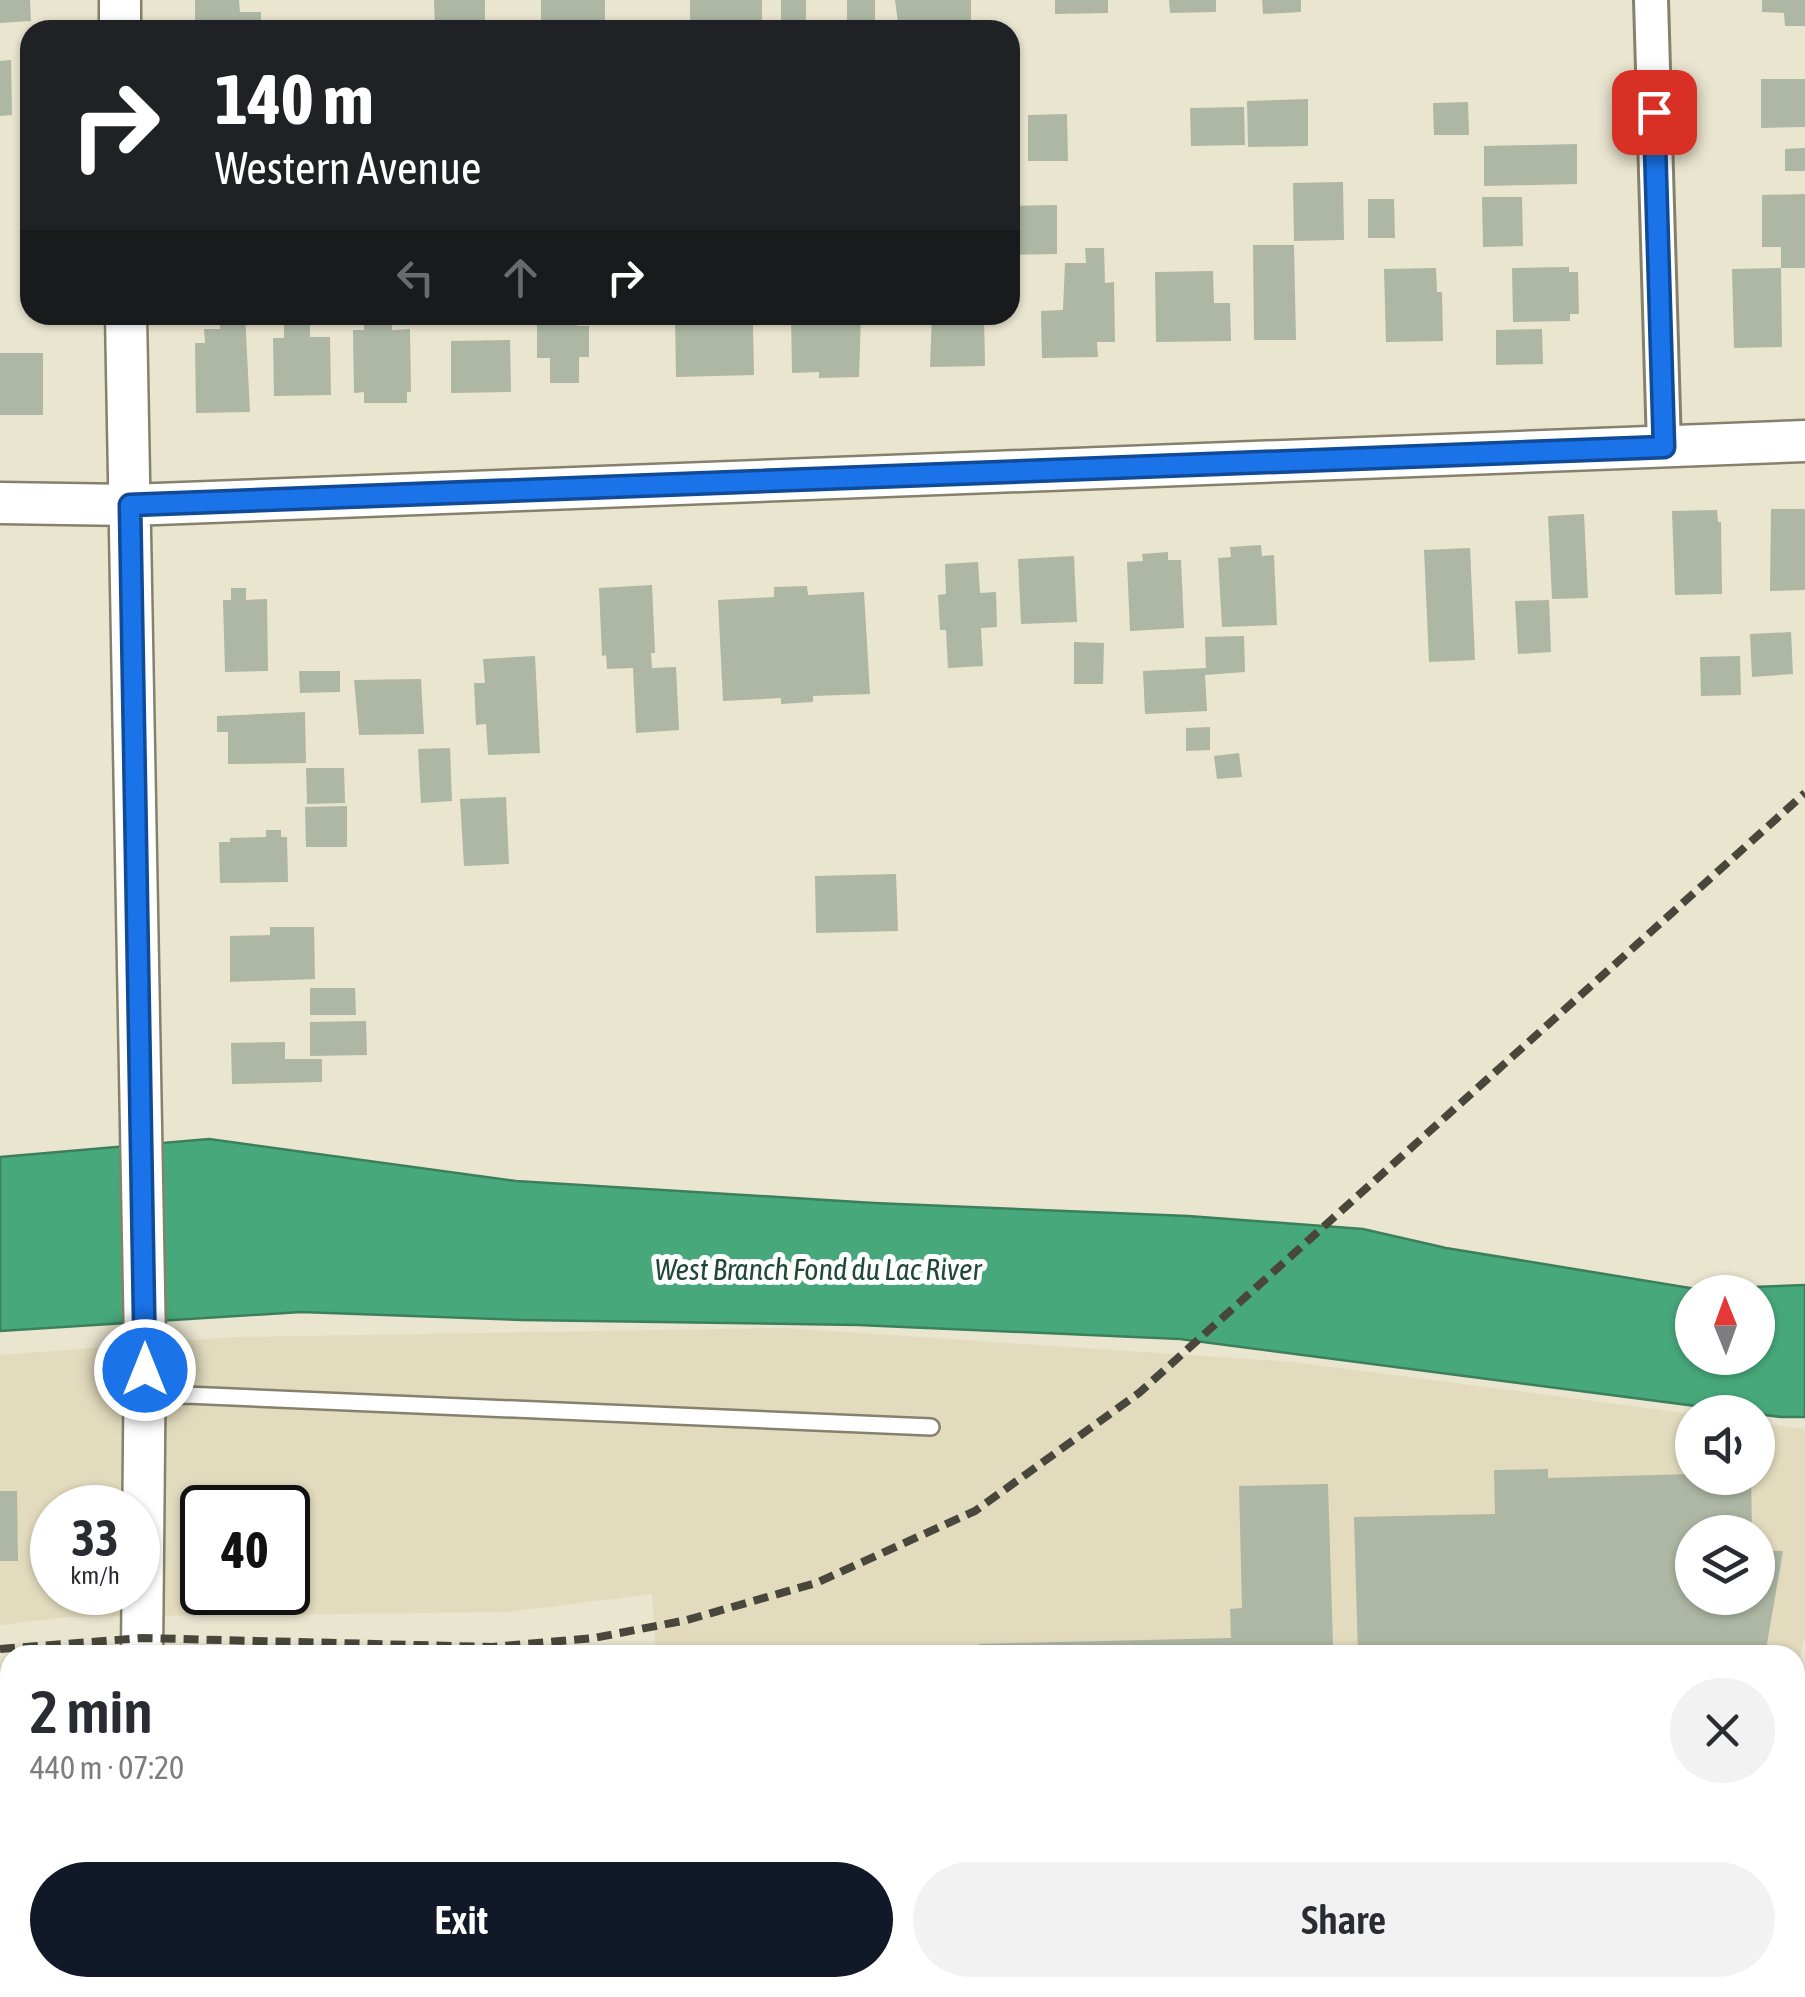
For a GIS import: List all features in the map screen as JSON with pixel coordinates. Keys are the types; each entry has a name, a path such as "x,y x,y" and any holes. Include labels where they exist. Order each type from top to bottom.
{"street":[{"path":"1651,0 1664,447"},
{"path":"126,325 145,1343 142,1645"},
{"path":"0,503 130,505 1805,441"}],"lane":[{"path":"145,1396 930,1428"}],"shaded area":[{"path":"785,1328 1293,1362 1675,1412 1675,1495 1775,1495 1775,1425 1805,1429 1803,1645 655,1645 652,1594 508,1612 310,1614 310,1485 180,1485 180,1615 243,1615 67,1617 0,1625 0,1355 236,1337"}],"water":[{"name":"West Branch Fond du Lac River","path":"209,1139 516,1181 874,1203 1188,1216 1363,1229 1446,1248 1675,1286 1675,1375 1775,1375 1775,1286 1805,1285 1805,1417 1775,1416 1775,1395 1675,1395 1675,1403 1180,1339 858,1325 301,1312 0,1331 0,1157"}],"building":[{"path":"0,0 30,0 31,20 0,23"},
{"path":"195,0 239,0 240,12 261,12 261,20 195,20"},
{"path":"434,0 485,0 485,20 435,20"},
{"path":"541,0 605,0 605,20 541,20"},
{"path":"690,0 762,0 762,20 690,20"},
{"path":"781,0 806,0 806,20 781,20"},
{"path":"847,0 875,0 875,20 847,20"},
{"path":"895,0 971,0 971,20 898,20"},
{"path":"1055,0 1108,0 1108,13 1055,14"},
{"path":"1169,0 1216,0 1216,12 1170,13"},
{"path":"1262,0 1301,0 1301,12 1263,14"},
{"path":"1762,0 1805,0 1805,26 1785,26 1784,13 1762,12"},
{"path":"11,60 12,115 0,116 0,61"},
{"path":"1761,79 1805,79 1805,127 1761,128"},
{"path":"1308,99 1308,146 1248,147 1247,101"},
{"path":"1468,102 1469,135 1434,135 1433,103"},
{"path":"1244,107 1245,145 1191,146 1190,108"},
{"path":"1067,114 1068,161 1028,161 1028,115"},
{"path":"1577,144 1577,184 1484,186 1484,146"},
{"path":"1805,148 1805,171 1785,171 1785,149"},
{"path":"1343,182 1344,240 1294,241 1293,183"},
{"path":"1805,194 1805,268 1781,268 1781,247 1762,247 1762,195"},
{"path":"1482,197 1522,197 1523,246 1483,247"},
{"path":"1368,199 1394,199 1395,238 1368,238"},
{"path":"1057,205 1057,254 1020,255 1020,206"},
{"path":"1253,245 1294,245 1296,340 1254,340"},
{"path":"1085,248 1104,248 1105,283 1114,282 1115,342 1097,342 1098,357 1042,358 1041,311 1063,310 1065,263 1086,263"},
{"path":"1569,267 1569,272 1578,272 1579,314 1570,314 1570,321 1513,322 1512,268"},
{"path":"1436,268 1437,292 1442,292 1443,341 1386,342 1384,269"},
{"path":"1781,268 1782,347 1734,348 1732,269"},
{"path":"1213,271 1214,303 1230,303 1231,341 1156,342 1155,272"},
{"path":"220,325 246,325 250,412 196,413 195,343 205,343 204,329 220,329"},
{"path":"284,325 310,325 310,337 330,337 331,395 274,396 273,338 284,338"},
{"path":"364,325 410,329 411,392 407,392 407,403 364,403 364,392 354,393 353,330 364,330"},
{"path":"537,325 589,326 589,357 579,357 579,383 550,383 550,358 537,358"},
{"path":"675,325 753,325 754,375 676,377"},
{"path":"791,325 861,325 859,377 819,378 819,372 792,373"},
{"path":"932,325 984,325 985,366 930,367"},
{"path":"1542,329 1543,364 1496,365 1496,330"},
{"path":"510,340 511,392 451,393 451,341"},
{"path":"0,353 43,353 43,415 0,415"},
{"path":"1771,509 1805,509 1805,590 1770,591"},
{"path":"1717,510 1721,522 1722,594 1675,595 1672,511"},
{"path":"1584,514 1588,598 1552,599 1548,516"},
{"path":"1261,545 1262,556 1274,555 1277,625 1222,627 1218,558 1231,557 1230,547"},
{"path":"1470,548 1475,660 1429,662 1424,550"},
{"path":"1168,552 1168,560 1181,560 1184,628 1130,631 1127,562 1143,561 1142,554"},
{"path":"1074,556 1077,622 1021,624 1018,559"},
{"path":"978,562 980,593 996,592 997,627 981,628 983,666 948,668 946,630 940,630 938,595 946,594 945,564"},
{"path":"652,585 652,668 676,667 679,730 636,733 633,668 607,669 606,655 602,656 599,588"},
{"path":"807,586 808,595 864,592 870,694 813,696 813,702 781,704 781,698 723,701 718,600 774,597 774,587"},
{"path":"231,588 246,588 246,600 267,599 268,671 225,672 223,600 231,600"},
{"path":"1549,600 1551,652 1518,654 1515,601"},
{"path":"1791,632 1793,674 1752,677 1750,634"},
{"path":"1244,636 1245,672 1205,675 1207,711 1145,714 1143,671 1206,668 1205,637"},
{"path":"1074,642 1104,643 1103,684 1074,684"},
{"path":"535,656 540,753 488,755 486,724 476,725 474,683 485,683 483,659"},
{"path":"1740,656 1741,695 1701,696 1700,657"},
{"path":"299,671 340,671 340,692 300,693"},
{"path":"421,679 424,734 359,735 354,680"},
{"path":"305,712 306,763 228,764 228,732 217,732 217,716"},
{"path":"1210,727 1210,750 1186,751 1186,728"},
{"path":"450,748 452,801 421,803 418,749"},
{"path":"1239,753 1242,777 1217,779 1214,756"},
{"path":"306,768 344,768 345,803 307,804"},
{"path":"506,797 509,864 464,866 460,799"},
{"path":"347,806 347,847 306,847 305,807"},
{"path":"266,830 281,830 281,837 287,837 288,882 220,883 219,842 266,837"},
{"path":"896,874 898,931 816,933 815,876"},
{"path":"270,927 314,927 315,979 230,982 230,936 270,935"},
{"path":"310,988 355,988 356,1015 310,1015"},
{"path":"366,1021 367,1055 310,1056 310,1022"},
{"path":"285,1042 285,1059 322,1059 322,1082 232,1084 231,1043"},
{"path":"1548,1469 1548,1478 1675,1474 1675,1495 1751,1495 1752,1515 1675,1515 1675,1615 1772,1615 1767,1645 1358,1645 1354,1517 1495,1514 1494,1470"},
{"path":"1328,1484 1333,1645 979,1645 1231,1638 1230,1609 1242,1608 1239,1486"},
{"path":"0,1491 17,1491 18,1561 0,1561"},
{"path":"1775,1551 1783,1551 1775,1597"}],"railway":[{"path":"515,1645 594,1638 687,1620 816,1583 975,1511 1139,1393 1805,793"},
{"path":"52,1645 142,1638 414,1645"}],"route":[{"path":"145,1370 130,505 1664,447 1654,112"}]}
